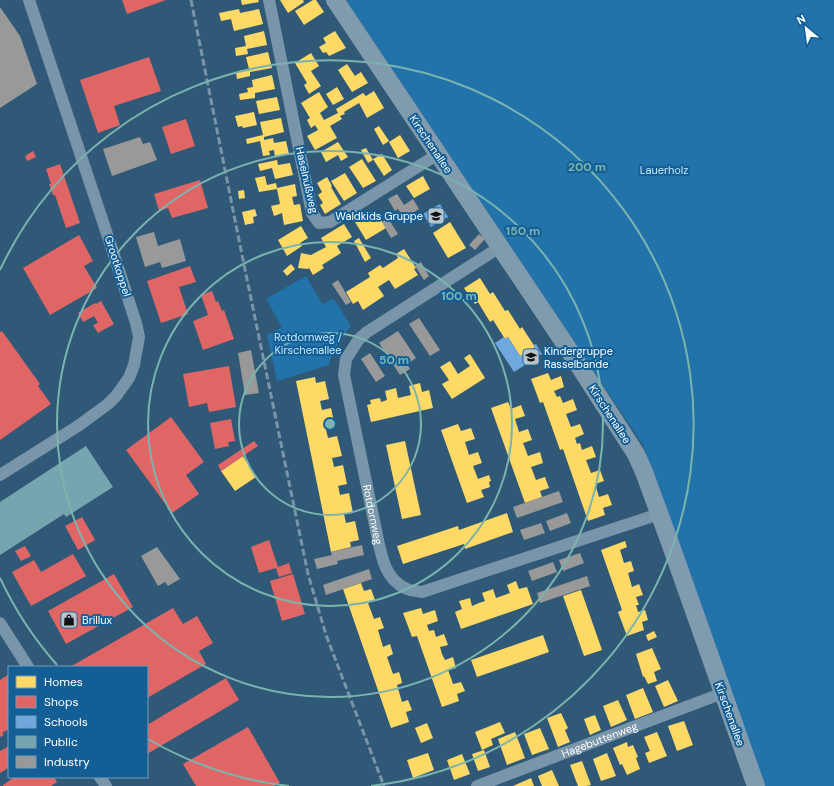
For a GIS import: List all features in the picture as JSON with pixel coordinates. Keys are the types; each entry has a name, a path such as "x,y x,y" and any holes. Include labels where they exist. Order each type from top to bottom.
{"street":[{"name":"Grootkoppel","path":"0,475 78,426 108,404 129,378 134,365 139,337 136,322 29,0"},
{"name":"Haselnußweg","path":"269,0 312,213 318,224 330,222 438,154"},
{"name":"Kirschenallee","path":"335,0 634,450 644,472 756,786"},
{"name":"Rotdornweg","path":"500,247 367,332 359,339 346,359 344,375 382,558 386,568 393,579 401,586 408,590 422,592 659,514"},
{"path":"0,624 27,666"},
{"name":"Hagebuttenweg","path":"476,786 723,693"}],"green space":[{"name":"Lauerholz","path":"346,0 834,0 834,786 763,786 643,445"},
{"name":"Rotdornweg / Kirschenallee","path":"306,276 322,304 334,299 351,326 338,344 329,365 277,381 267,335 282,327 266,299"}],"building: Homes":[{"path":"241,0 258,0 259,2 242,5"},
{"path":"280,0 303,0 304,2 288,13"},
{"path":"313,0 316,0 324,12 304,25 295,11"},
{"path":"239,9 240,13 259,9 263,24 234,31 231,19 221,21 219,13"},
{"path":"264,31 267,45 247,49 248,54 236,56 235,48 246,46 244,36"},
{"path":"335,31 346,48 329,56 326,52 323,53 319,47 326,43 323,38"},
{"path":"268,52 272,68 250,72 250,76 237,79 236,72 249,69 246,57"},
{"path":"311,53 319,66 311,71 321,86 309,94 304,85 307,83 295,63"},
{"path":"347,64 355,76 361,72 368,83 352,92 338,70"},
{"path":"272,75 275,89 255,93 255,98 240,100 239,94 248,92 247,88 253,87 252,80"},
{"path":"337,87 344,99 333,105 326,94"},
{"path":"374,91 384,108 367,118 359,103 344,112 345,114 340,116 342,119 330,126 337,138 315,150 307,136 318,130 315,125 311,128 307,120 310,118 301,103 319,92 328,107 320,113 324,120 338,113 336,109 363,93 366,96"},
{"path":"277,97 280,110 259,114 256,101"},
{"path":"254,112 257,125 243,128 242,126 238,127 235,116"},
{"path":"281,118 284,132 264,137 264,140 273,138 274,143 286,141 289,154 275,157 274,150 269,151 270,155 263,156 260,141 247,144 246,139 263,135 260,122"},
{"path":"379,126 389,141 383,145 374,129"},
{"path":"400,135 410,151 398,158 389,142"},
{"path":"338,142 348,157 341,161 338,155 326,162 321,152"},
{"path":"366,148 373,160 368,163 361,150"},
{"path":"382,154 392,170 384,176 373,159"},
{"path":"362,159 376,181 363,188 349,167"},
{"path":"277,160 278,165 290,163 293,175 275,179 272,168 260,171 258,164"},
{"path":"345,173 357,193 344,201 331,181"},
{"path":"265,176 267,185 276,183 277,188 295,184 297,196 292,197 294,205 300,204 303,221 284,225 282,213 274,216 271,206 280,204 277,189 259,192 255,178"},
{"path":"423,176 430,189 414,198 406,186"},
{"path":"327,177 341,204 325,214 320,205 323,203 318,195 322,192 317,183"},
{"path":"244,190 245,198 239,199 238,191"},
{"path":"255,209 257,216 253,217 254,223 245,225 242,212"},
{"path":"375,210 386,228 366,240 355,222"},
{"path":"450,222 466,248 448,258 433,233"},
{"path":"344,224 352,237 337,246 341,253 322,265 324,268 313,275 309,268 298,268 301,253 311,255 326,247 321,238"},
{"path":"301,226 308,238 300,243 302,246 287,256 278,240"},
{"path":"359,238 371,258 365,262 354,241"},
{"path":"404,249 416,268 414,269 418,275 395,289 389,280 378,287 384,296 363,310 358,301 353,304 346,292 370,277 368,273 380,265 383,268 398,258 396,254"},
{"path":"291,264 295,269 287,276 283,271"},
{"path":"480,278 490,294 493,292 505,311 508,310 520,329 522,327 535,347 520,356 508,337 505,339 493,320 490,322 478,302 475,304 464,288"},
{"path":"470,354 485,378 452,399 442,384 449,380 440,367 450,361 458,374 470,366 464,358"},
{"path":"548,373 551,380 561,376 564,387 554,391 557,397 560,396 563,403 573,399 577,410 566,414 571,427 580,424 584,434 575,438 577,444 580,443 582,450 592,446 596,457 586,460 591,473 600,470 604,481 595,484 599,497 608,494 612,505 603,508 605,515 588,521 563,449 560,450 543,402 540,403 531,379"},
{"path":"315,377 316,383 325,381 329,399 320,401 322,410 331,408 335,427 326,429 327,434 328,438 337,436 342,456 332,458 334,467 343,465 347,484 338,486 340,495 349,493 353,513 344,514 346,523 355,521 359,540 350,542 351,547 331,552 296,381"},
{"path":"420,383 422,392 429,390 433,408 371,422 367,405 371,404 370,400 380,398 381,402 387,400 385,391 396,388 398,398 411,395 409,386"},
{"path":"508,402 511,409 521,405 525,416 515,419 519,432 528,429 532,440 523,443 528,456 540,452 543,463 531,467 536,480 545,477 549,488 540,491 542,497 525,503 491,408"},
{"path":"458,424 461,431 471,428 475,439 465,442 469,455 478,452 482,463 473,466 478,479 489,475 491,481 489,482 490,487 481,490 484,497 467,503 441,430"},
{"path":"405,441 421,515 402,519 386,445"},
{"path":"243,456 256,477 235,491 221,471"},
{"path":"507,513 513,532 465,549 464,544 403,564 397,546 458,526 459,530"},
{"path":"625,541 627,547 620,550 624,563 631,561 634,571 628,573 632,587 639,584 643,595 636,597 639,605 636,605 638,612 645,610 648,620 642,622 644,630 627,636 618,612 622,610 601,550"},
{"path":"516,581 519,589 527,587 533,604 461,629 455,612 462,609 459,601 470,598 472,606 485,601 482,593 493,589 496,598 510,593 507,585"},
{"path":"361,583 364,591 371,589 375,600 368,603 374,619 380,617 384,628 378,630 383,647 390,644 393,654 387,657 393,674 399,672 401,678 402,683 397,685 402,702 408,700 412,710 406,712 409,722 391,728 343,589"},
{"path":"581,590 602,650 584,656 563,596"},
{"path":"421,608 423,614 435,610 438,621 427,625 429,631 434,630 436,637 444,634 448,645 440,647 445,660 453,657 456,668 448,670 453,684 461,682 465,691 457,694 459,701 442,707 417,636 412,637 403,613"},
{"path":"654,631 657,637 648,641 646,635"},
{"path":"543,635 549,652 477,677 471,660"},
{"path":"652,648 661,669 654,672 657,681 648,684 644,676 643,677 636,654"},
{"path":"668,680 678,701 664,707 655,686"},
{"path":"643,688 653,712 635,719 626,695"},
{"path":"618,700 627,720 611,727 603,706"},
{"path":"561,713 568,728 565,730 570,742 558,747 547,718"},
{"path":"595,715 601,730 590,735 584,719"},
{"path":"684,721 693,745 677,751 668,726"},
{"path":"500,722 505,733 491,739 493,745 482,750 475,732"},
{"path":"427,723 433,738 421,743 415,728"},
{"path":"540,728 549,749 532,755 524,734"},
{"path":"515,732 525,758 507,765 498,739"},
{"path":"657,732 667,756 649,763 645,753 650,751 644,737"},
{"path":"627,742 628,747 633,745 638,757 636,758 640,769 627,775 622,764 620,765 613,748"},
{"path":"484,750 490,767 478,771 472,754"},
{"path":"428,753 434,770 413,778 407,760"},
{"path":"607,753 616,776 601,781 593,759"},
{"path":"462,754 470,774 454,780 447,760"},
{"path":"582,761 591,785 578,786 570,765"},
{"path":"552,770 559,786 542,786 538,776"},
{"path":"531,778 534,786 513,786"}],"building: Shops":[{"path":"122,0 166,0 127,14"},
{"path":"149,57 161,91 114,106 120,125 98,133 80,80"},
{"path":"186,119 195,146 171,154 162,127"},
{"path":"33,151 36,157 27,161 25,156"},
{"path":"60,164 80,223 66,228 55,195 53,195 49,184 51,184 46,169"},
{"path":"200,180 208,208 172,218 168,208 159,211 154,194"},
{"path":"79,235 93,261 84,266 97,288 50,315 23,268"},
{"path":"190,266 196,282 179,287 188,314 161,323 147,281"},
{"path":"212,291 216,302 218,301 222,311 224,310 234,339 203,350 193,321 208,315 201,295"},
{"path":"101,301 114,324 98,333 93,325 98,323 94,316 83,322 78,313"},
{"path":"2,331 40,384 38,386 51,404 0,440 0,332"},
{"path":"229,366 236,407 209,412 207,403 189,407 183,374"},
{"path":"171,417 204,462 186,475 199,494 172,513 126,450"},
{"path":"231,419 235,441 228,442 229,446 215,449 210,423"},
{"path":"254,441 258,446 221,471 218,465"},
{"path":"82,517 95,540 78,550 65,526"},
{"path":"269,540 278,567 289,563 292,573 279,577 276,568 259,573 251,547"},
{"path":"25,546 31,556 21,561 15,551"},
{"path":"73,554 86,576 31,606 12,572 34,560 41,572"},
{"path":"114,574 133,607 66,644 48,611"},
{"path":"293,574 305,614 282,621 270,581"},
{"path":"173,608 183,624 197,616 213,643 199,651 206,664 148,697 148,666 72,666"},
{"path":"8,675 8,730 2,733 4,735 0,737 0,680"},
{"path":"226,678 239,700 148,753 148,724"},
{"path":"248,727 280,783 274,786 196,786 183,764"},
{"path":"8,747 8,768 0,773 0,751"},
{"path":"13,778 55,778 57,782 51,786 3,785"}],"building: Schools":[{"path":"440,204 448,217 431,227 423,214"},
{"path":"504,337 505,339 508,337 520,356 535,347 534,345 536,344 542,354 514,372 495,343"}],"building: Public":[{"path":"86,446 113,487 66,517 64,514 0,555 0,502"}],"building: Industry":[{"path":"0,7 20,36 37,84 0,108"},
{"path":"140,137 143,144 150,142 157,160 112,176 103,149"},
{"path":"397,194 404,205 413,199 419,209 404,218 398,209 395,211 388,199"},
{"path":"388,218 398,234 391,238 382,222"},
{"path":"154,232 158,246 180,239 186,261 162,268 160,262 145,267 136,237"},
{"path":"479,234 485,239 475,250 469,245"},
{"path":"421,262 429,276 424,280 415,266"},
{"path":"338,280 351,302 346,305 332,284"},
{"path":"419,318 440,350 430,356 409,324"},
{"path":"398,331 416,358 407,364 410,369 400,375 379,343"},
{"path":"251,350 259,393 245,395 238,353"},
{"path":"370,353 385,376 376,382 361,359"},
{"path":"559,491 563,502 517,518 513,507"},
{"path":"567,513 571,523 550,531 546,521"},
{"path":"541,523 545,533 524,540 520,530"},
{"path":"362,545 364,555 337,561 338,564 317,569 314,559 332,555 331,552"},
{"path":"157,547 180,579 168,586 165,582 158,586 141,556"},
{"path":"580,553 584,563 563,571 559,560"},
{"path":"553,562 557,572 532,581 528,571"},
{"path":"369,569 372,579 326,595 323,585"},
{"path":"587,576 590,586 540,603 537,593"}],"railway":[{"path":"191,0 308,574 326,635 384,786"}],"place":[{"name":"Waldkids Gruppe","path":"436,216"},
{"name":"Kindergruppe Rasselbande","path":"531,357"},
{"name":"Brillux","path":"69,620"}]}
